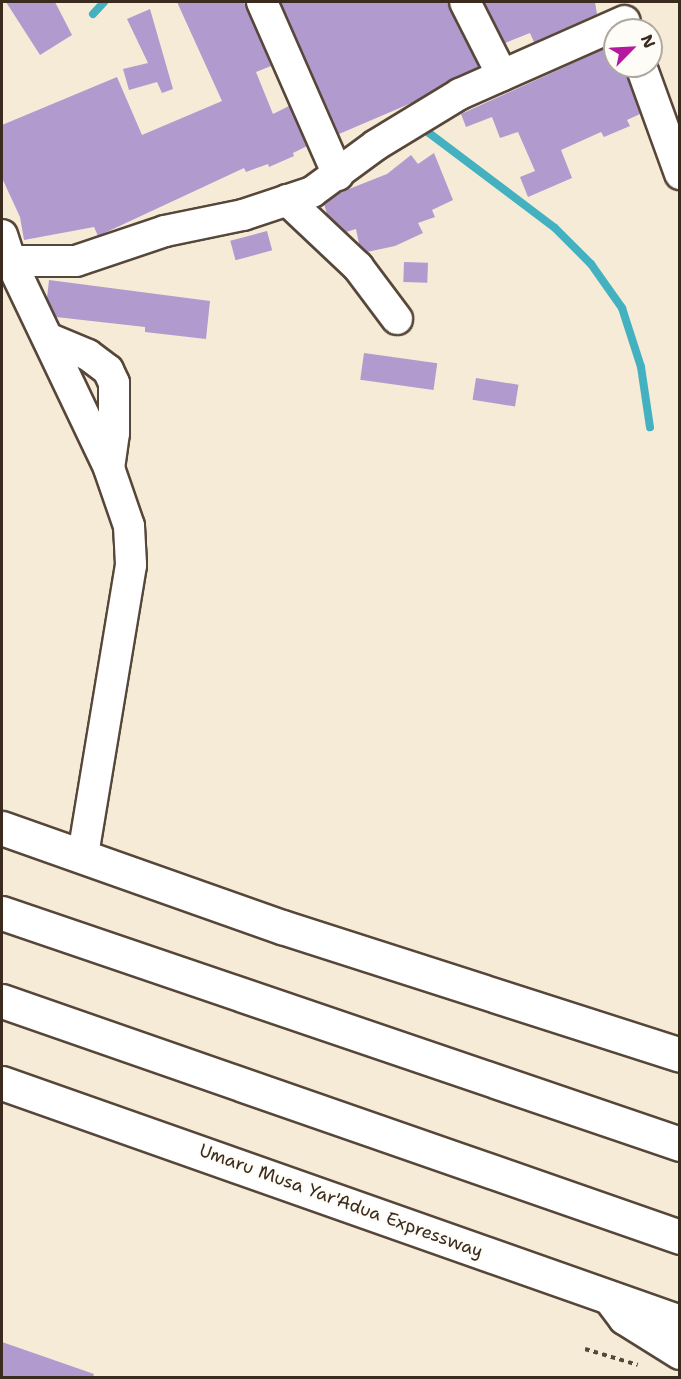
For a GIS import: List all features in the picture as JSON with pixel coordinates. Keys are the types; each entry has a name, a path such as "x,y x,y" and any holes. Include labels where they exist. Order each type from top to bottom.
{"highway":[{"path":"2,828 282,927 680,1055"},
{"path":"2,912 680,1144"},
{"path":"2,1000 680,1237"},
{"name":"Umaru Musa Yar'Adua Expressway","path":"2,1083 204,1152 609,1299 680,1322"}],"street":[{"path":"262,2 338,176"},
{"path":"465,2 502,75"},
{"path":"4,252 76,261 165,231 243,215 287,200 338,176 404,128 432,111 603,28"},
{"path":"645,78 680,174"},
{"path":"287,200 358,267 397,319"},
{"path":"4,252 50,339 109,468 129,526 131,565 83,855"},
{"path":"50,339 88,355 108,370 114,383 114,434 109,468"},
{"path":"609,1299 624,1319 680,1354"}],"path":[{"path":"585,1349 638,1365"}],"building":[{"path":"6,2 55,2 72,35 40,55"},
{"path":"177,2 244,2 271,66 256,72 273,114 289,106 307,146 293,153 294,156 269,167 268,164 246,172 244,168 98,236 94,227 24,240 20,217 2,178 2,125 117,77 142,135 222,101"},
{"path":"448,2 479,67 416,101 339,134 281,3"},
{"path":"484,2 595,2 597,14 534,42 530,33 505,43"},
{"path":"150,9 173,89 162,93 157,82 129,90 123,69 148,63 127,19"},
{"path":"603,49 603,78 628,78 640,114 627,120 630,126 604,137 601,132 561,150 572,178 528,197 520,177 535,171 518,132 500,138 492,117 466,127 461,114"},
{"path":"434,153 453,200 432,210 435,217 418,223 423,233 395,246 367,252 359,244 356,229 346,232 327,214 324,204 339,193 387,174 411,155 418,164"},
{"path":"267,231 272,250 235,260 230,241"},
{"path":"404,262 428,263 427,283 403,282"},
{"path":"49,280 210,301 206,339 145,332 145,327 56,317 47,298"},
{"path":"364,353 437,363 434,390 360,380"},
{"path":"476,378 518,385 515,406 473,400"},
{"path":"2,1342 94,1374 93,1377 2,1377"}],"waterway":[{"path":"93,14 104,2"},
{"path":"422,123 429,133 555,228 591,264 622,308 641,367 650,427"}]}
